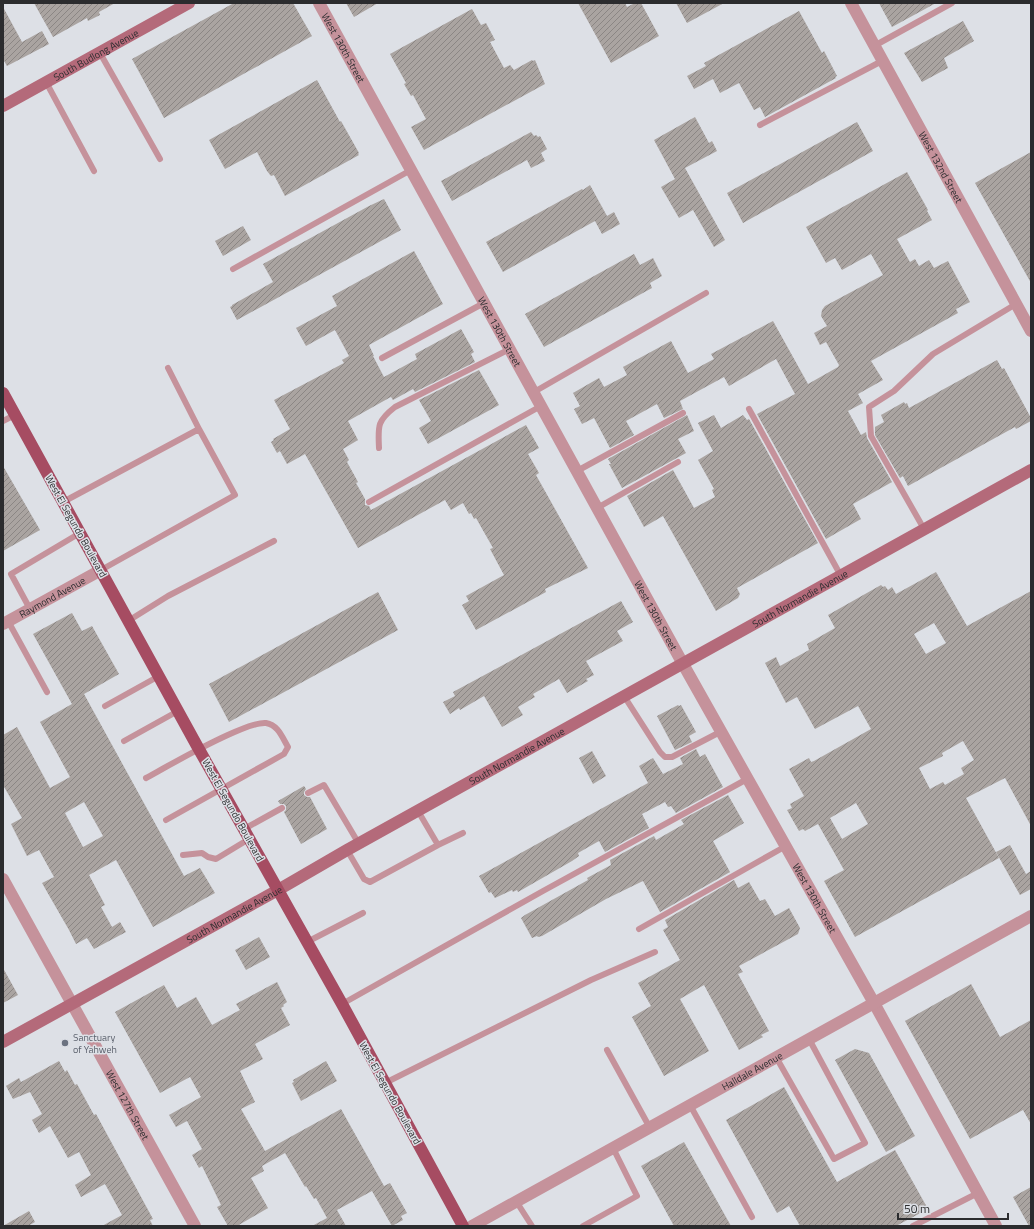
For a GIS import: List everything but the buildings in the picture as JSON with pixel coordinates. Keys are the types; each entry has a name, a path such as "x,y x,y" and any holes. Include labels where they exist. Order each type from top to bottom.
{"main road":[{"name":"South Budlong Avenue","path":"3,106 189,3"},
{"name":"West El Segundo Boulevard","path":"3,393 158,676 342,1004 463,1226"},
{"name":"South Normandie Avenue","path":"3,1042 1031,470"}],"street":[{"name":"West 130th Street","path":"319,3 683,664 749,778 996,1226"},
{"name":"West 132nd Street","path":"851,3 1031,331"},
{"name":"Raymond Avenue","path":"6,623 100,570"},
{"name":"West 127th Street","path":"3,879 195,1226"},
{"name":"Halldale Avenue","path":"472,1226 1031,916"}],"lane":[{"path":"874,46 952,3"},
{"path":"100,53 160,159"},
{"path":"760,125 882,60"},
{"path":"46,82 94,171"},
{"path":"233,269 412,170"},
{"path":"534,392 706,293"},
{"path":"382,358 484,303"},
{"path":"924,529 872,436 869,407 894,391 933,354 1016,304"},
{"path":"380,448 378,428 384,416 395,407 510,349"},
{"path":"100,570 235,495 168,368"},
{"path":"369,502 541,406"},
{"path":"749,409 841,576"},
{"path":"577,471 683,413"},
{"path":"3,421 15,414"},
{"path":"63,502 199,429"},
{"path":"597,508 678,462"},
{"path":"30,609 11,574 80,533"},
{"path":"128,620 168,596 274,541"},
{"path":"6,623 47,692"},
{"path":"105,706 158,676"},
{"path":"624,696 660,752 665,757 672,757 722,731"},
{"path":"124,741 178,711"},
{"path":"146,778 199,749 234,732 254,725 266,723 277,727 288,747 284,754 166,820"},
{"path":"342,1004 749,778"},
{"path":"308,793 324,785 359,844"},
{"path":"183,855 202,853 208,857 216,859 282,808"},
{"path":"418,811 438,846"},
{"path":"347,850 364,879 370,882 463,832"},
{"path":"639,929 786,846"},
{"path":"307,942 363,913"},
{"path":"385,1083 591,980 655,952"},
{"path":"776,1058 834,1160 866,1142 809,1040"},
{"path":"608,1050 650,1128"},
{"path":"690,1105 752,1217"},
{"path":"583,1226 637,1196 613,1148"},
{"path":"913,1226 978,1193"},
{"path":"516,1201 532,1226"}],"place":[{"name":"Sanctuary of Yahweh","path":"65,1043"}]}
